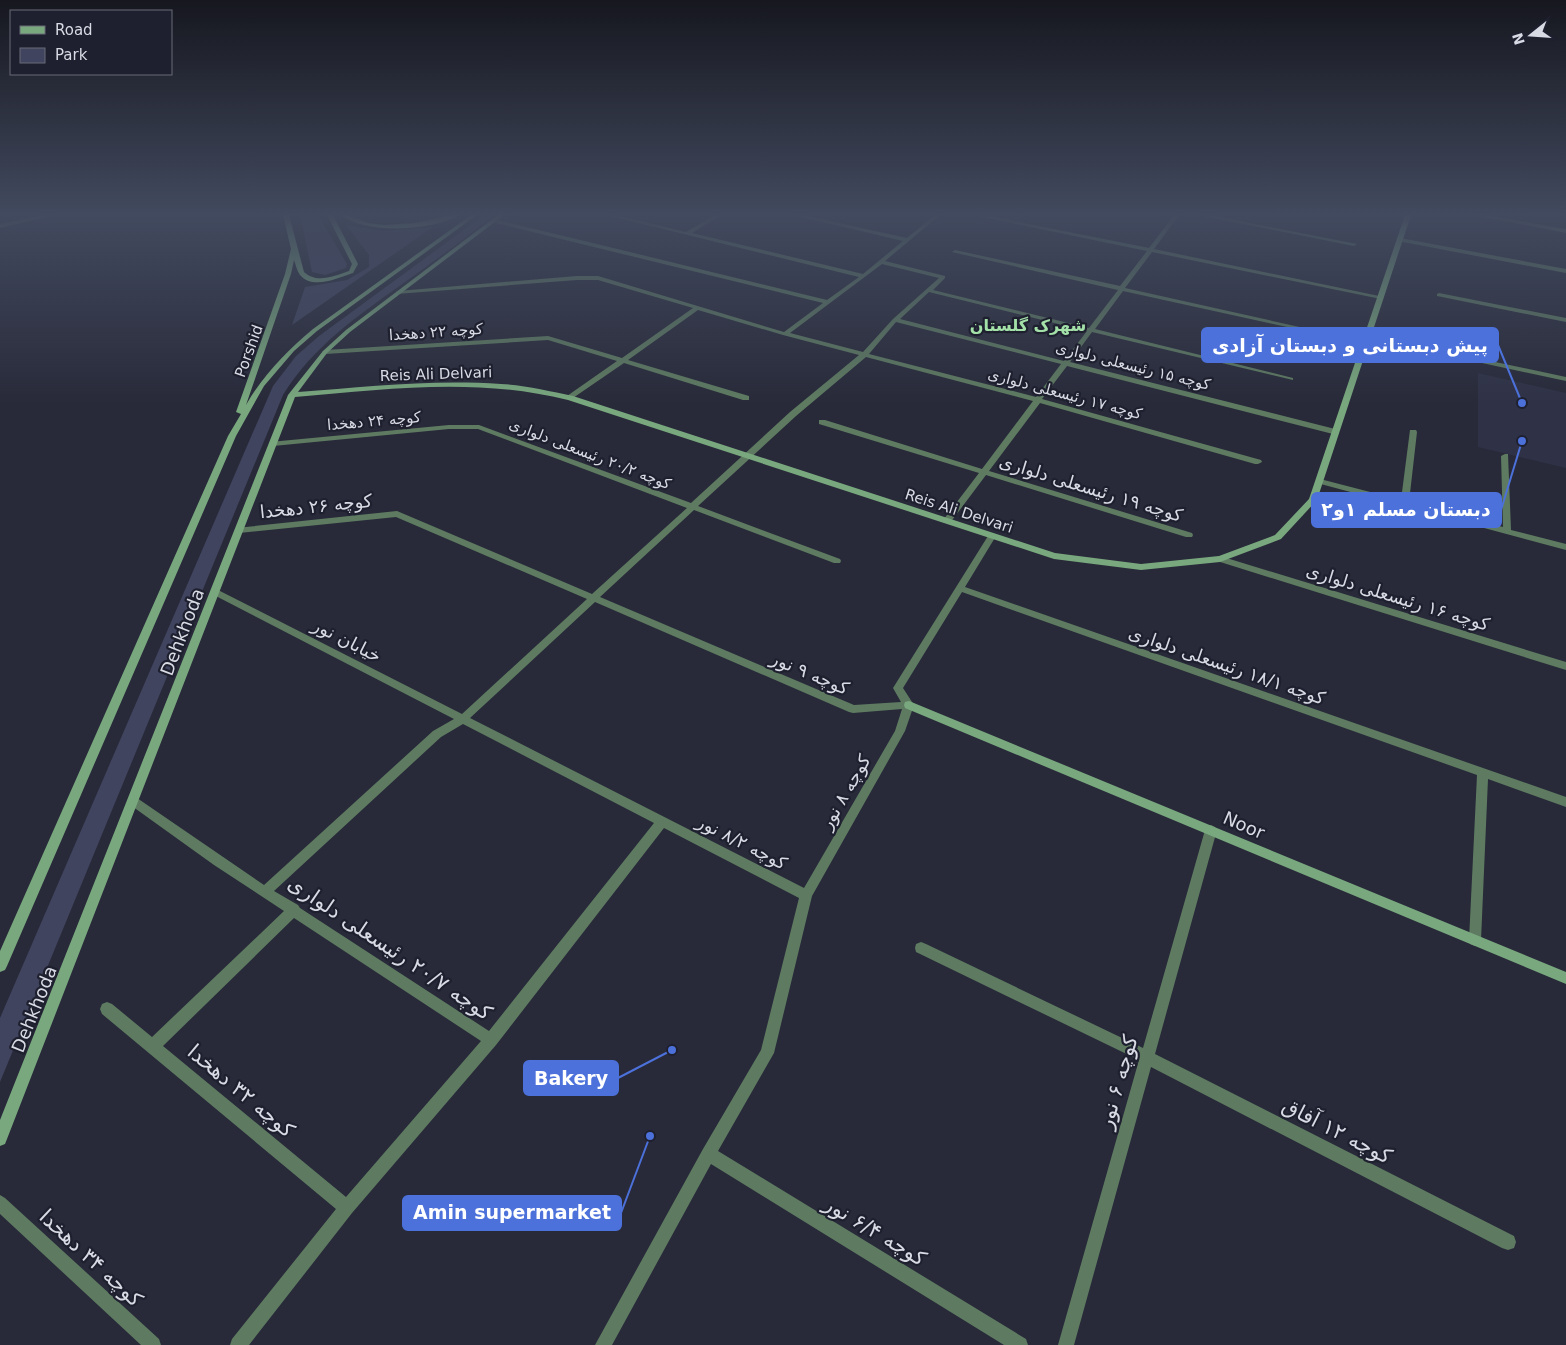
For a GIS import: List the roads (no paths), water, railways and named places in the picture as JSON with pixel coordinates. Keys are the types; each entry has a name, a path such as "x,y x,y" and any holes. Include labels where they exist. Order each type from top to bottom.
{"main road":[{"name":"Porshid","path":"232,436 277,310 286,278"},
{"path":"307,278 328,280 334,278"},
{"name":"Dehkhoda","path":"0,966 232,436 261,385 292,350 330,319 387,278"},
{"name":"Dehkhoda","path":"0,1139 292,396 325,352 348,331 418,278"},
{"name":"Reis Ali Delvari","path":"292,396 470,383 509,386 570,398 1054,556 1141,567 1220,560 1278,537 1313,500 1387,278"},
{"name":"Noor","path":"910,705 1566,978"}],"street":[{"name":"کوچه ۱۷ رئیسعلی دلواری","path":"398,293 577,278 598,278 784,334 1038,400 1258,462"},
{"path":"731,278 826,302"},
{"path":"784,334 861,278"},
{"path":"266,891 437,734 464,718 595,599 746,456 864,355 895,320 941,278"},
{"path":"1075,278 1319,332"},
{"path":"946,521 1130,278"},
{"path":"1287,278 1381,297"},
{"path":"927,290 1290,379"},
{"path":"1439,295 1566,320"},
{"path":"570,398 697,308"},
{"name":"کوچه ۱۵ رئیسعلی دلواری","path":"895,320 1336,432"},
{"path":"1368,337 1566,379"},
{"name":"کوچه ۲۲ دهخدا","path":"325,352 548,338 622,360"},
{"path":"622,360 746,398"},
{"name":"کوچه ۱۹ رئیسعلی دلواری","path":"822,422 1189,535"},
{"name":"کوچه ۲۴ دهخدا","path":"273,444 449,427 479,428"},
{"name":"کوچه ۲۰/۲ رئیسعلی دلواری","path":"479,428 836,561"},
{"path":"1405,504 1413,432"},
{"path":"1505,456 1507,531"},
{"path":"1320,481 1566,547"},
{"name":"کوچه ۲۶ دهخدا","path":"239,530 398,514"},
{"name":"کوچه ۹ نور","path":"398,514 853,709 910,705"},
{"path":"910,705 898,688 992,536"},
{"name":"کوچه ۱۶ رئیسعلی دلواری","path":"1220,560 1566,666"},
{"name":"کوچه ۱۸/۱ رئیسعلی دلواری","path":"959,588 1566,802"},
{"name":"خیابان نور","path":"215,592 662,821"},
{"name":"کوچه ۸ نور","path":"603,1345 708,1154 767,1053 806,895 900,732 910,705"},
{"path":"1475,940 1483,772"},
{"name":"کوچه ۲۰/۷ رئیسعلی دلواری","path":"133,801 218,861 294,909 491,1040"},
{"path":"238,1345 347,1208 491,1040 662,821"},
{"name":"کوچه ۸/۲ نور","path":"662,821 806,895"},
{"name":"کوچه ۶ نور","path":"1066,1345 1211,830"},
{"path":"153,1046 294,909"},
{"name":"کوچه ۱۲ آفاق","path":"921,948 1147,1057 1508,1242"},
{"name":"کوچه ۳۲ دهخدا","path":"107,1009 347,1208"},
{"name":"کوچه ۶/۴ نور","path":"708,1154 1020,1345"},
{"name":"کوچه ۳۴ دهخدا","path":"0,1203 153,1345"}],"place":[{"name":"پیش دبستانی و دبستان آزادی","path":"1522,403"},
{"name":"دبستان مسلم ۱و۲","path":"1522,441"},
{"name":"Bakery","path":"672,1050"},
{"name":"Amin supermarket","path":"650,1136"}],"district":[{"name":"شهرک گلستان","path":"1028,325"}]}
